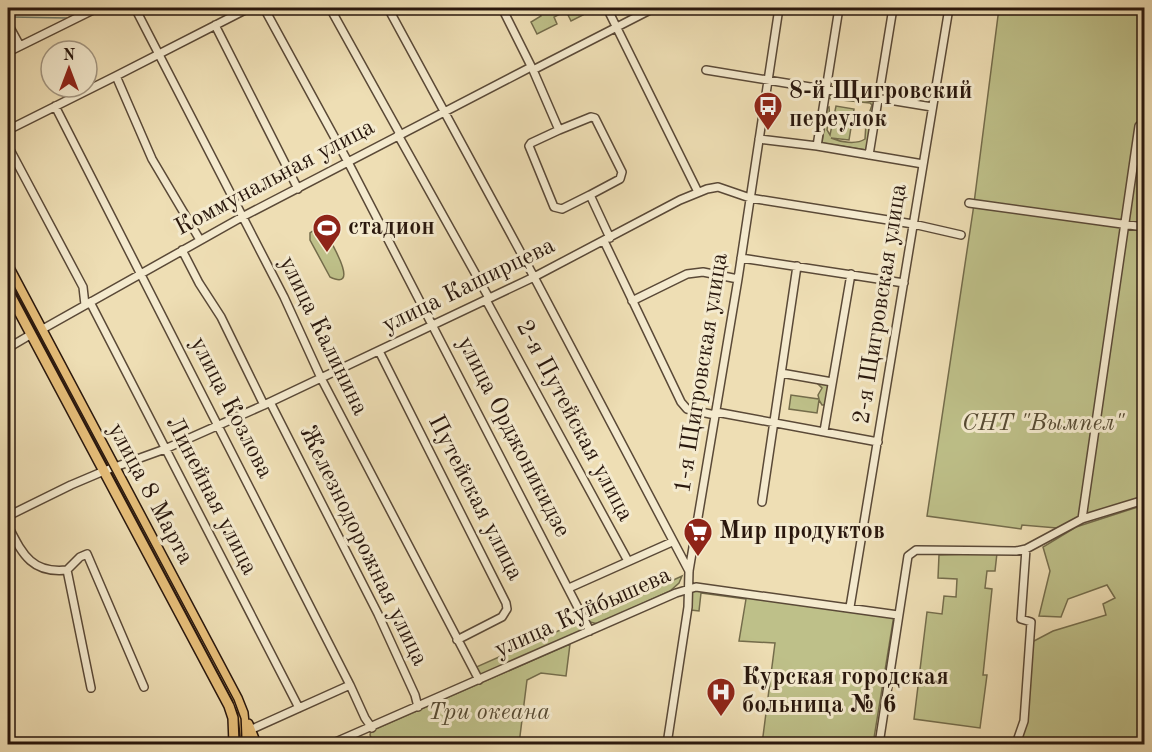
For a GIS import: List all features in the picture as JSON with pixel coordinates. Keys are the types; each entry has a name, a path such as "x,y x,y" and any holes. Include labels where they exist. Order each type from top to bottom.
{"main road":[{"name":"улица 8 Марта","path":"8,266 243,713 246,744"},
{"name":"улица 8 Марта","path":"8,291 229,706 233,718 234,744"},
{"path":"243,713 256,744"}],"street":[{"path":"80,8 84,15"},
{"path":"8,52 97,8"},
{"name":"улица Калинина","path":"135,8 284,297 321,378 479,680"},
{"path":"8,130 249,8"},
{"name":"улица Орджоникидзе","path":"264,8 348,162 590,631"},
{"name":"2-я Путейская улица","path":"330,8 628,561"},
{"path":"388,8 534,277 689,571"},
{"path":"502,8 559,130"},
{"path":"607,8 698,192"},
{"name":"Коммунальная улица","path":"41,330 242,217 399,134 654,8"},
{"name":"1-я Щигровская улица","path":"667,744 688,607 689,571 738,279 779,8"},
{"path":"817,146 839,8"},
{"path":"868,155 893,8"},
{"name":"2-я Щигровская улица","path":"850,607 949,8"},
{"path":"8,24 20,46"},
{"path":"215,25 297,189"},
{"path":"706,70 932,107"},
{"path":"116,76 152,159 200,240"},
{"name":"улица Козлова","path":"55,106 372,728"},
{"path":"591,117 595,118 622,176 590,195 562,209 554,207 529,146 531,143 591,117"},
{"path":"1082,519 1139,126 1144,122"},
{"path":"759,139 817,146 923,164"},
{"name":"Линейная улица","path":"8,146 299,708"},
{"name":"улица Каширцева","path":"8,516 104,471 165,449 267,404 534,277 698,192 718,188 750,198 913,224 961,235"},
{"path":"590,195 632,301 681,402 687,409 878,441"},
{"path":"969,203 1144,227"},
{"name":"Железнодорожная улица","path":"182,250 199,283 221,317 378,614 415,695 418,708"},
{"path":"741,258 904,283"},
{"path":"762,502 797,266"},
{"path":"632,301 695,272 738,279"},
{"path":"824,432 851,274"},
{"path":"8,348 30,335"},
{"name":"Путейская улица","path":"379,351 506,603 507,609 502,617 457,640"},
{"path":"781,373 832,382"},
{"path":"879,744 908,556 916,550 1016,551 1026,549 1082,519 1144,500"},
{"path":"8,526 26,558 46,570 53,572 69,568 80,557 88,555 144,687"},
{"path":"569,588 672,542"},
{"path":"1016,744 1024,721 1031,622 1020,619 1026,549"},
{"path":"69,568 91,688"},
{"name":"улица Куйбышева","path":"331,744 418,708 688,588 700,586 898,615"},
{"path":"250,730 350,685"}],"green space":[{"path":"537,8 579,8 583,15 571,21 566,11 554,17 557,24 537,34 531,22 541,16"},
{"name":"СНТ \"Вымпел\"","path":"999,8 1144,8 1144,497 1057,528 1022,525 1021,529 927,516 973,211"},
{"path":"829,93 874,100 876,103 866,150 822,143 827,108 829,107 827,130 830,135 836,106 854,109 849,140 831,138 853,142 865,139 866,123 872,105 828,98"},
{"name":"стадион","path":"317,228 326,233 341,263 344,271 343,277 339,280 330,277 310,240 310,233"},
{"path":"8,273 109,464 105,466 8,282"},
{"path":"820,380 829,382 827,405 822,405 819,400 817,413 789,409 791,395 819,399 818,395 822,388 818,384"},
{"path":"1144,505 1144,744 1020,744 1032,642 1053,631 1106,615 1103,604 1115,598 1107,585 1068,599 1061,617 1039,616 1050,571 1043,547 1076,527"},
{"path":"997,553 995,571 987,571 985,588 992,589 983,675 987,675 980,728 914,719 927,612 942,614 944,596 956,597 957,579 938,578 939,555"},
{"path":"682,576 679,583 670,591 598,624 588,619"},
{"path":"695,589 894,615 873,744 762,744 775,643 739,641 746,599 701,593 699,611 691,610 692,592"},
{"path":"583,620 585,626 583,631 483,675 477,674 474,668"},
{"name":"Три океана","path":"570,644 566,676 541,673 527,680 519,744 374,744 370,735 371,731"}],"waterway":[{"path":"85,10 89,8"},
{"path":"10,17 68,18 79,13"}],"tram line":[{"path":"8,275 234,700 241,719 242,744"}],"place":[{"name":"8-й Щигровский переулок","path":"768,132"},
{"name":"стадион","path":"327,254"},
{"name":"Мир продуктов","path":"698,558"},
{"name":"Курская городская больница № 6","path":"721,718"}]}
